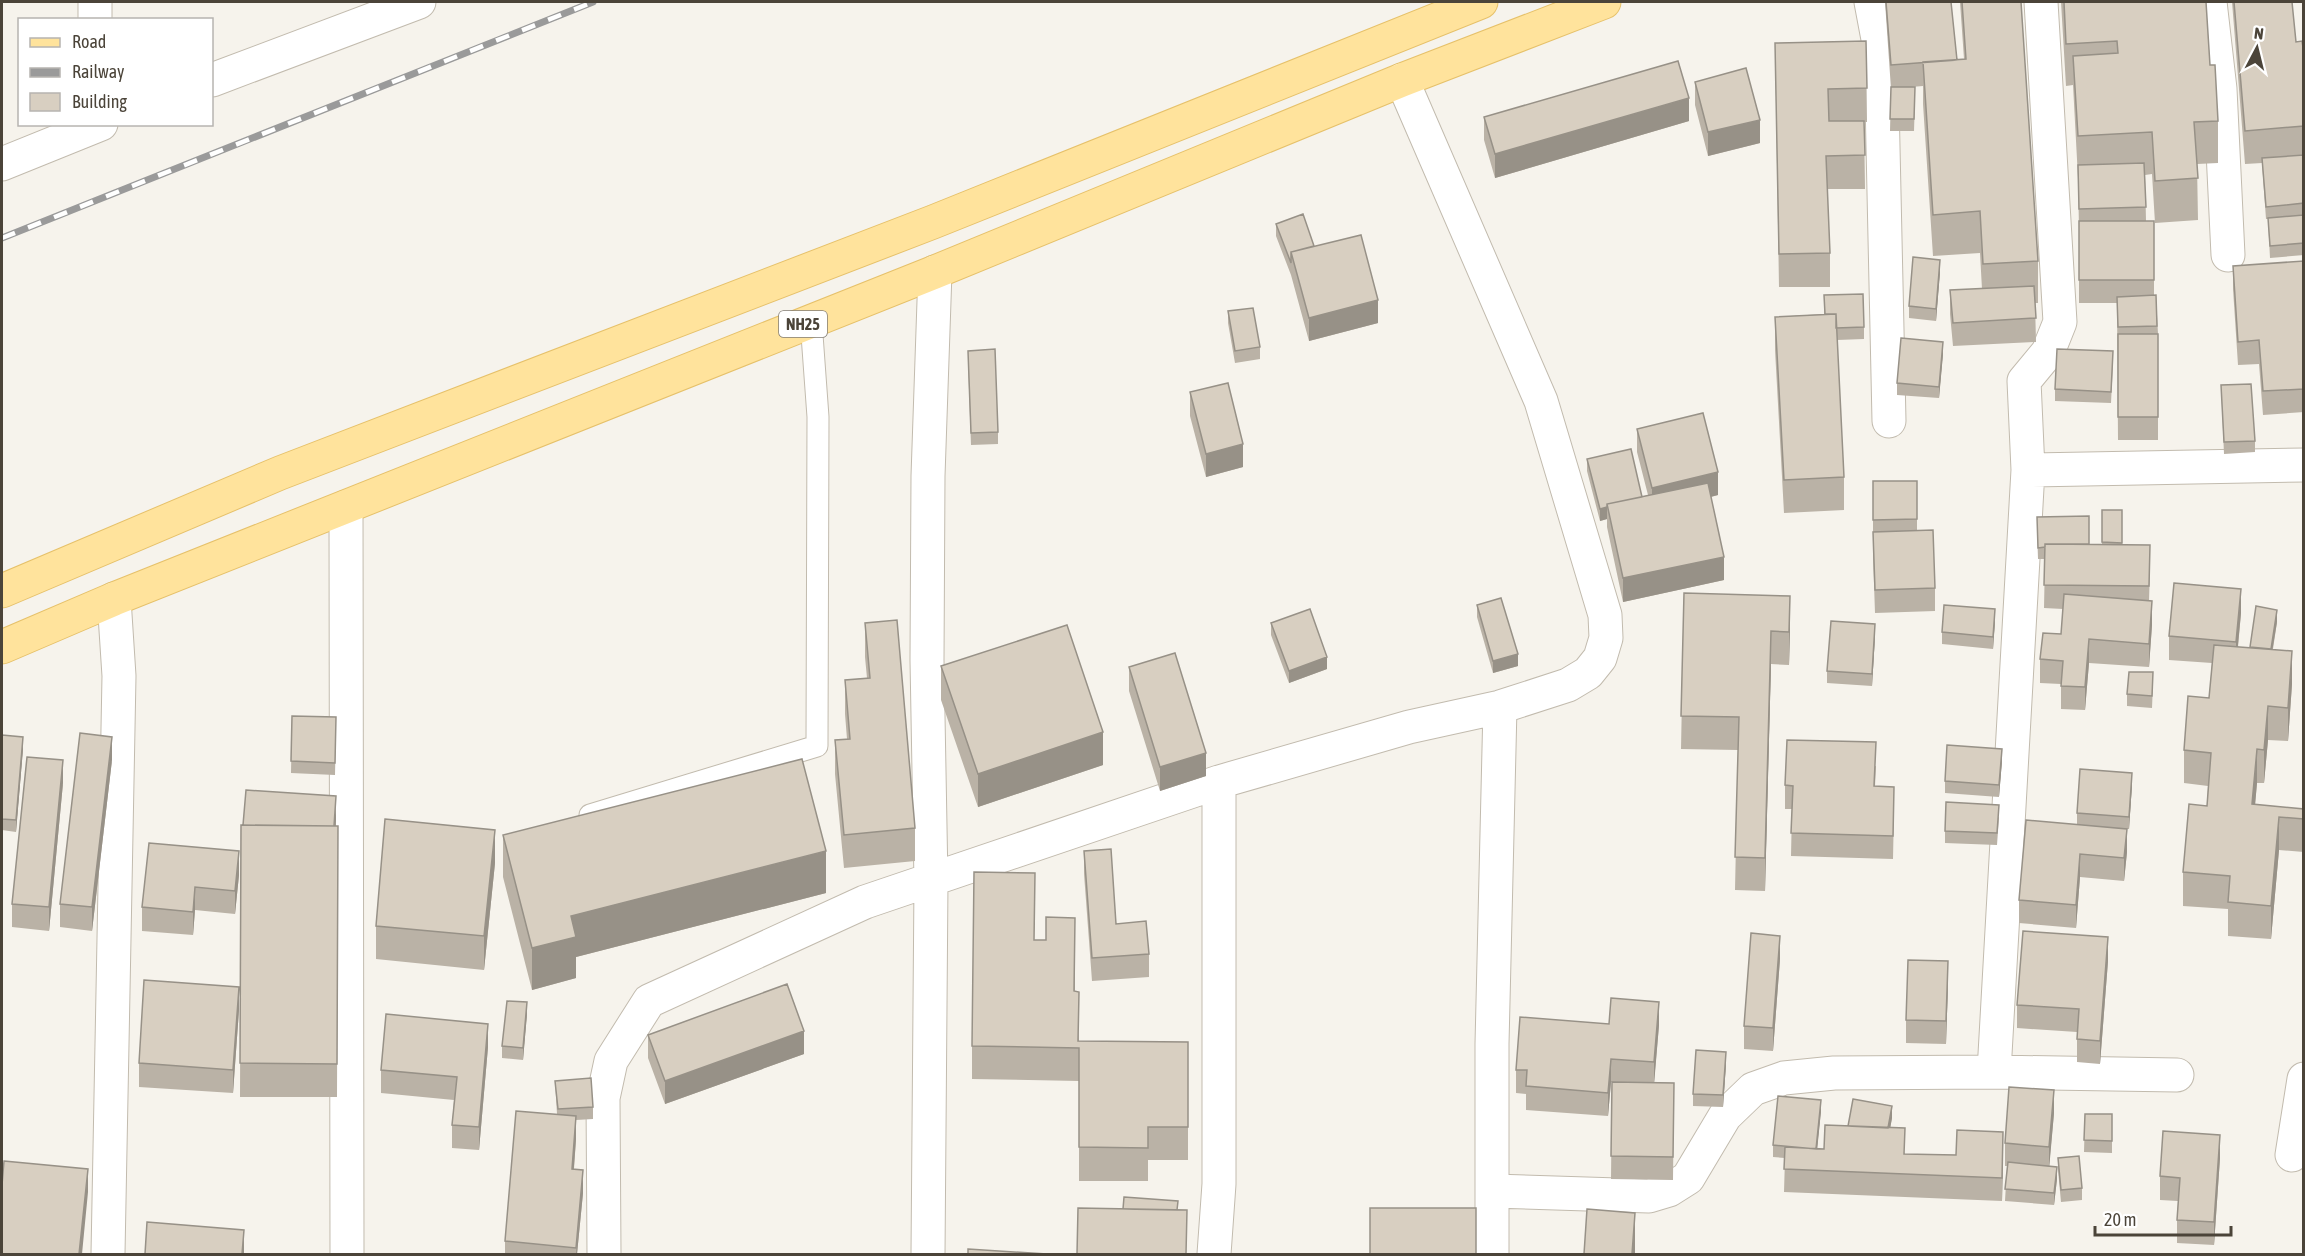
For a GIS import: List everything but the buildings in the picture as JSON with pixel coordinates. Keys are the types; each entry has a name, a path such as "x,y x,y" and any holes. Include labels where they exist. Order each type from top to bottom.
{"main road":[{"path":"2,591 280,473 933,222 1481,2"},
{"name":"NH25","path":"2,647 114,599 935,272 1402,80 1604,2"}],"street":[{"path":"95,2 95,18"},
{"path":"213,80 419,2"},
{"path":"1871,2 1881,55 1889,421"},
{"path":"1994,1072 2028,470 2024,381 2048,352 2060,322 2041,2"},
{"path":"2210,2 2220,89 2228,255"},
{"path":"604,1254 603,1098 611,1061 649,1001 865,902 931,882 1220,782 1409,727 1500,707 1568,685 1588,673 1600,658 1606,638 1605,615 1541,401 1402,80"},
{"path":"2,164 96,126"},
{"path":"928,1254 931,882 928,522 935,272"},
{"path":"2028,470 2304,465"},
{"path":"346,507 347,1254"},
{"path":"108,1254 119,676 114,599"},
{"path":"1492,1254 1492,1044 1500,707"},
{"path":"1214,1254 1219,1184 1220,782"},
{"path":"1492,1191 1650,1196 1669,1190 1688,1178 1725,1116 1740,1101 1754,1089 1784,1078 1834,1073 1994,1072 2177,1075"},
{"path":"2292,1155 2304,1079"}],"lane":[{"path":"571,820 817,746 818,417 811,321"}],"railway":[{"path":"2,238 593,2"}]}
